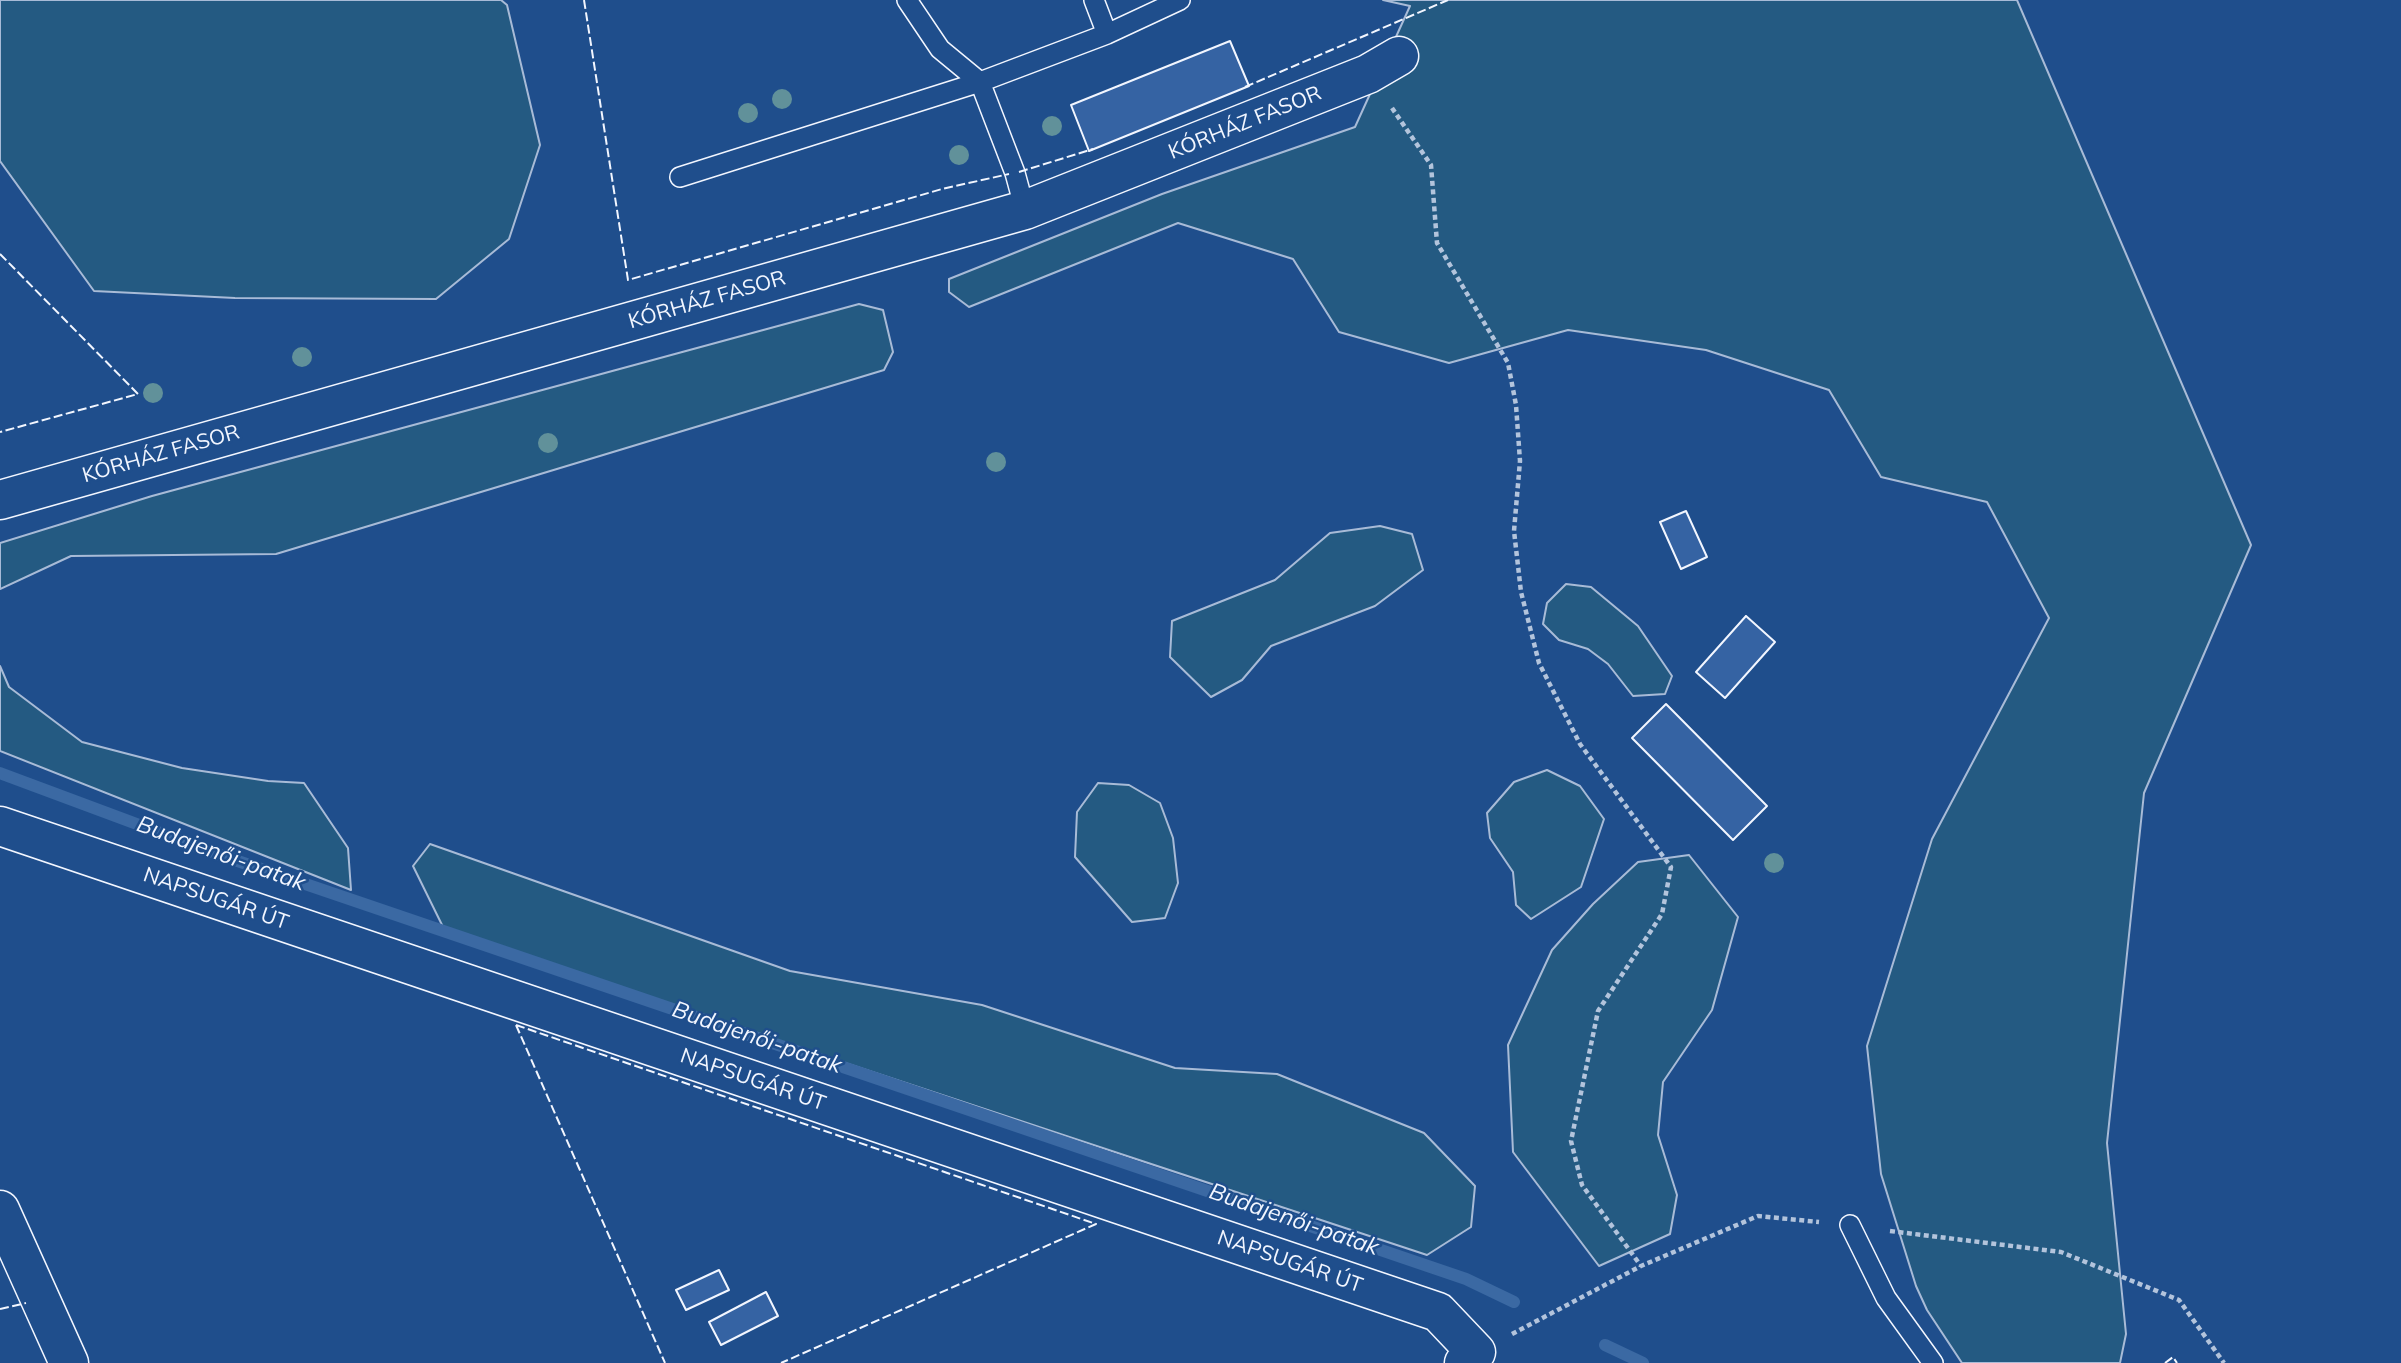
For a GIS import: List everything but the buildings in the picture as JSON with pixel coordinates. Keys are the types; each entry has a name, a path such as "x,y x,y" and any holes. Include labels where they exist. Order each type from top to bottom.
{"street":[{"name":"KÓRHÁZ FASOR","path":"0,500 1026,210 1383,65"},
{"name":"NAPSUGÁR ÚT","path":"0,826 1438,1312 1476,1352 1464,1363"},
{"path":"0,1210 69,1363"}],"lane":[{"path":"907,0 940,49 980,82 1015,173 1026,210"},
{"path":"1094,0 1107,34"},
{"path":"680,177 980,82 1107,34 1181,0"},
{"path":"1850,1224 1886,1298 1933,1363"}],"path":[{"path":"1383,65 1431,165 1437,243 1508,363 1516,405 1520,461 1515,543 1521,592 1539,663 1580,744 1671,867 1661,914 1598,1011 1571,1142 1582,1185 1641,1266"}],"shaded area":[{"path":"0,0 501,0 507,5 540,145 509,239 436,299 235,298 94,291 0,161"},
{"path":"1383,0 2017,0 2251,545 2144,793 2107,1143 2126,1334 2120,1363 1962,1363 1927,1310 1916,1286 1881,1174 1867,1046 1932,839 2049,618 1987,502 1881,477 1829,390 1706,350 1568,330 1449,363 1339,332 1293,259 1178,223 969,307 949,292 949,279 1162,194 1355,127 1410,6"},
{"path":"859,304 883,310 893,352 884,370 276,554 71,556 0,589 0,543 152,496"},
{"path":"1380,526 1412,534 1423,570 1375,606 1271,646 1242,680 1211,697 1170,657 1172,621 1275,580 1330,533"},
{"path":"1566,584 1591,587 1638,626 1672,676 1665,694 1633,696 1608,664 1588,649 1559,640 1543,624 1547,603"},
{"path":"0,666 9,687 82,742 182,768 268,781 304,783 348,848 351,890 0,751"},
{"path":"1547,770 1580,786 1604,819 1581,887 1531,919 1516,905 1513,872 1490,838 1487,813 1514,782"},
{"path":"1098,783 1129,785 1160,803 1173,838 1178,883 1165,918 1132,922 1075,857 1077,812"},
{"path":"430,844 790,971 982,1005 1175,1068 1277,1074 1424,1133 1475,1186 1471,1227 1427,1255 445,931 413,866"},
{"path":"1689,855 1738,917 1712,1010 1663,1082 1658,1135 1677,1195 1670,1234 1599,1266 1513,1152 1508,1045 1552,950 1593,904 1638,862"}],"waterway":[{"name":"Budajenői-patak","path":"0,773 220,855 1466,1279 1514,1302"},
{"name":"Budajenői-patak","path":"1605,1345 1643,1363"}],"fence":[{"path":"584,0 628,280 942,189 1009,174"},
{"path":"1245,87 1448,0"},
{"path":"1019,172 1093,149"},
{"path":"0,254 138,394 0,432"},
{"path":"516,1025 1096,1224 781,1363"},
{"path":"516,1025 665,1363"},
{"path":"0,1309 26,1303"},
{"path":"2165,1363 2173,1357 2177,1363"}]}
